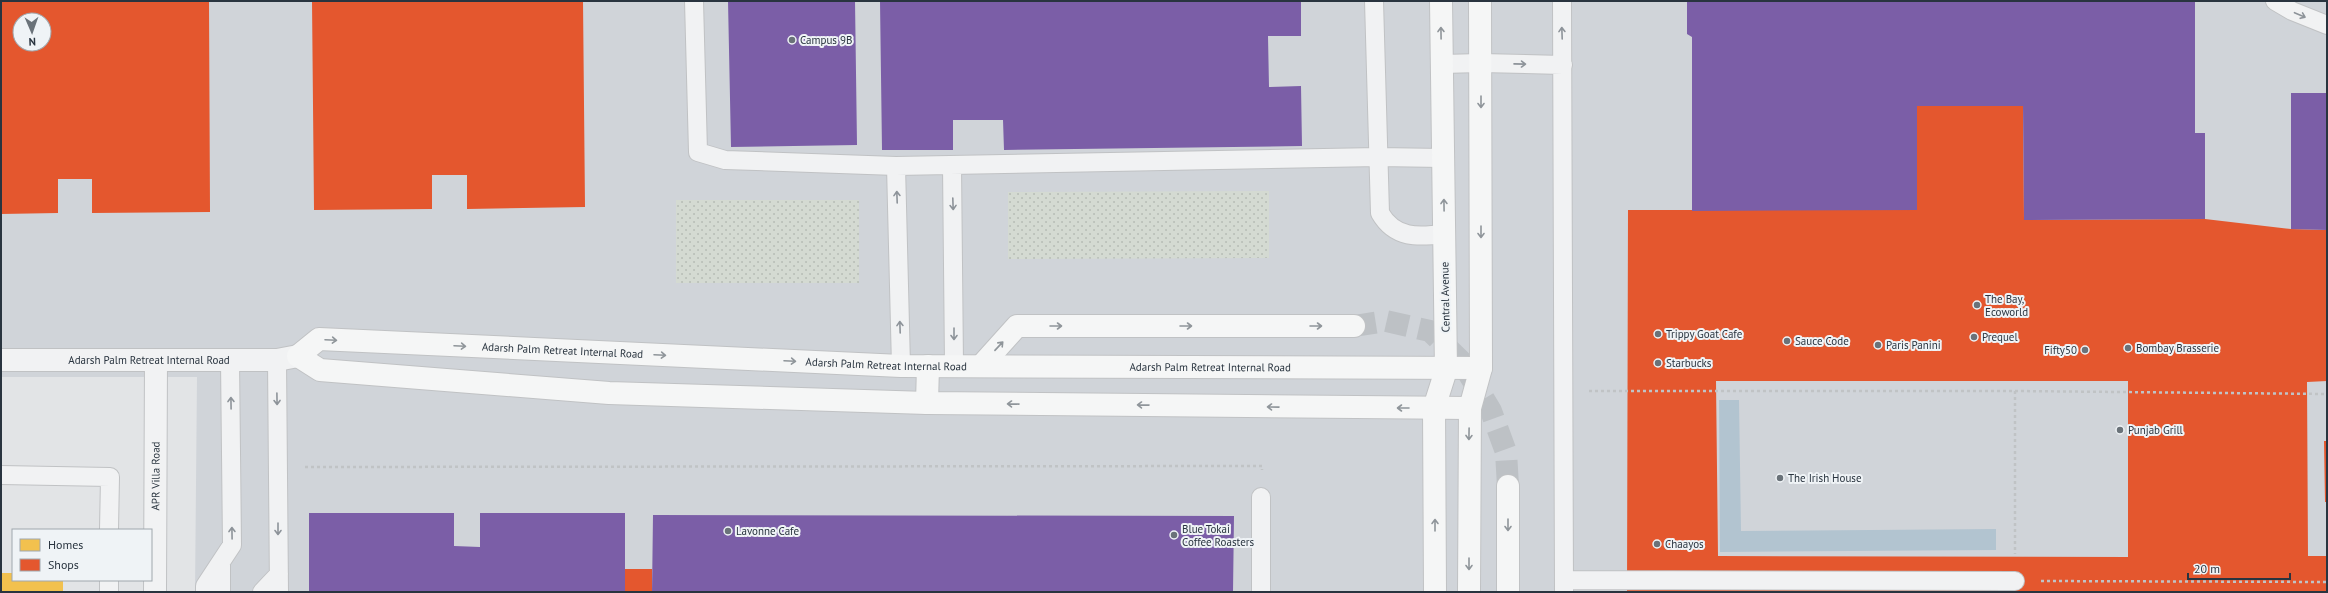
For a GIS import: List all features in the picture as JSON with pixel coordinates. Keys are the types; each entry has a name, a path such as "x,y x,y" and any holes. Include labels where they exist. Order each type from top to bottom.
{"street":[{"name":"Central Avenue","path":"1435,592 1434,408 1446,370 1441,1"},
{"path":"1469,592 1470,408 1481,368 1480,1"},
{"path":"981,366 1018,326 1354,326"},
{"name":"Adarsh Palm Retreat Internal Road","path":"1,360 230,360 287,358 319,339 901,366 954,365 1446,370 1481,368"},
{"path":"287,358 320,370 609,393 927,403 1470,408"},
{"name":"APR Villa Road","path":"156,360 156,592"},
{"path":"927,403 928,366"},
{"path":"1508,486 1508,592"}],"lane":[{"path":"694,1 698,152 725,160 896,166 1378,157 1443,158"},
{"path":"1374,1 1380,213 1387,226 1401,233 1425,236 1444,234"},
{"path":"1562,1 1565,391 1564,586 2015,581"},
{"path":"2275,1 2292,11 2327,24"},
{"path":"1442,64 1481,63 1563,65"},
{"path":"952,165 954,365"},
{"path":"896,166 901,366"},
{"path":"262,592 279,583 278,467 287,358"},
{"path":"205,592 205,586 232,545 230,360"},
{"path":"1,476 110,477 110,529"},
{"path":"1261,497 1261,592"},
{"path":"221,562 221,592"},
{"path":"109,581 109,592"}],"path":[{"path":"1565,391 2015,391 2327,394"},
{"path":"2015,391 2015,581 2327,582"},
{"path":"278,467 1262,466 1261,497"}],"shaded area":[{"path":"1,1 2327,1 2327,592 195,592 197,377 1,377"},
{"path":"1269,191 1269,258 1008,259 1008,192"},
{"path":"676,200 859,200 859,283 676,283"}],"water":[{"path":"1719,400 1739,400 1741,531 1996,529 1996,550 1720,552"}],"building: Homes":[{"path":"1,573 12,573 12,581 63,581 63,592 1,592"}],"building: Shops":[{"path":"1,1 209,1 210,212 92,213 92,179 58,179 58,213 1,214"},
{"path":"312,1 583,1 585,207 467,209 467,175 432,175 432,209 314,210"},
{"name":"The Bay, Ecoworld","path":"1917,106 2023,106 2024,220 2205,219 2291,229 2327,230 2327,381 2307,382 2308,556 2327,556 2327,592 1627,592 1628,210 1917,210","holes":["1716,381 2128,381 2128,557 1718,556"]},
{"path":"2324,441 2327,441 2327,502 2325,502"},
{"path":"625,569 652,569 652,592 625,592"}],"building: Offices":[{"name":"Campus 9B","path":"728,1 855,1 857,145 731,147"},
{"path":"880,1 1301,1 1301,36 1268,36 1269,87 1301,86 1302,146 1004,150 1003,120 953,120 953,150 882,150"},
{"path":"1687,1 2195,1 2195,133 2205,133 2205,219 2024,220 2023,106 1917,106 1917,210 1692,211 1692,37 1687,34"},
{"path":"2291,93 2327,93 2327,230 2291,229"},
{"path":"309,513 454,513 454,546 480,547 480,513 625,513 625,592 309,592"},
{"path":"653,515 1234,516 1233,592 652,592"}],"tunnel":[{"path":"1354,326 1386,321 1430,331 1461,361 1491,411 1506,452 1508,486"}],"place":[{"name":"Campus 9B","path":"792,40"},
{"name":"The Bay, Ecoworld","path":"1977,305"},
{"name":"Trippy Goat Cafe","path":"1658,334"},
{"name":"Prequel","path":"1974,337"},
{"name":"Sauce Code","path":"1787,341"},
{"name":"Paris Panini","path":"1878,345"},
{"name":"Bombay Brasserie","path":"2128,348"},
{"name":"Fifty50","path":"2085,350"},
{"name":"Starbucks","path":"1658,363"},
{"name":"Punjab Grill","path":"2120,430"},
{"name":"The Irish House","path":"1780,478"},
{"name":"Lavonne Cafe","path":"728,531"},
{"name":"Blue Tokai Coffee Roasters","path":"1174,535"},
{"name":"Chaayos","path":"1657,544"}]}
